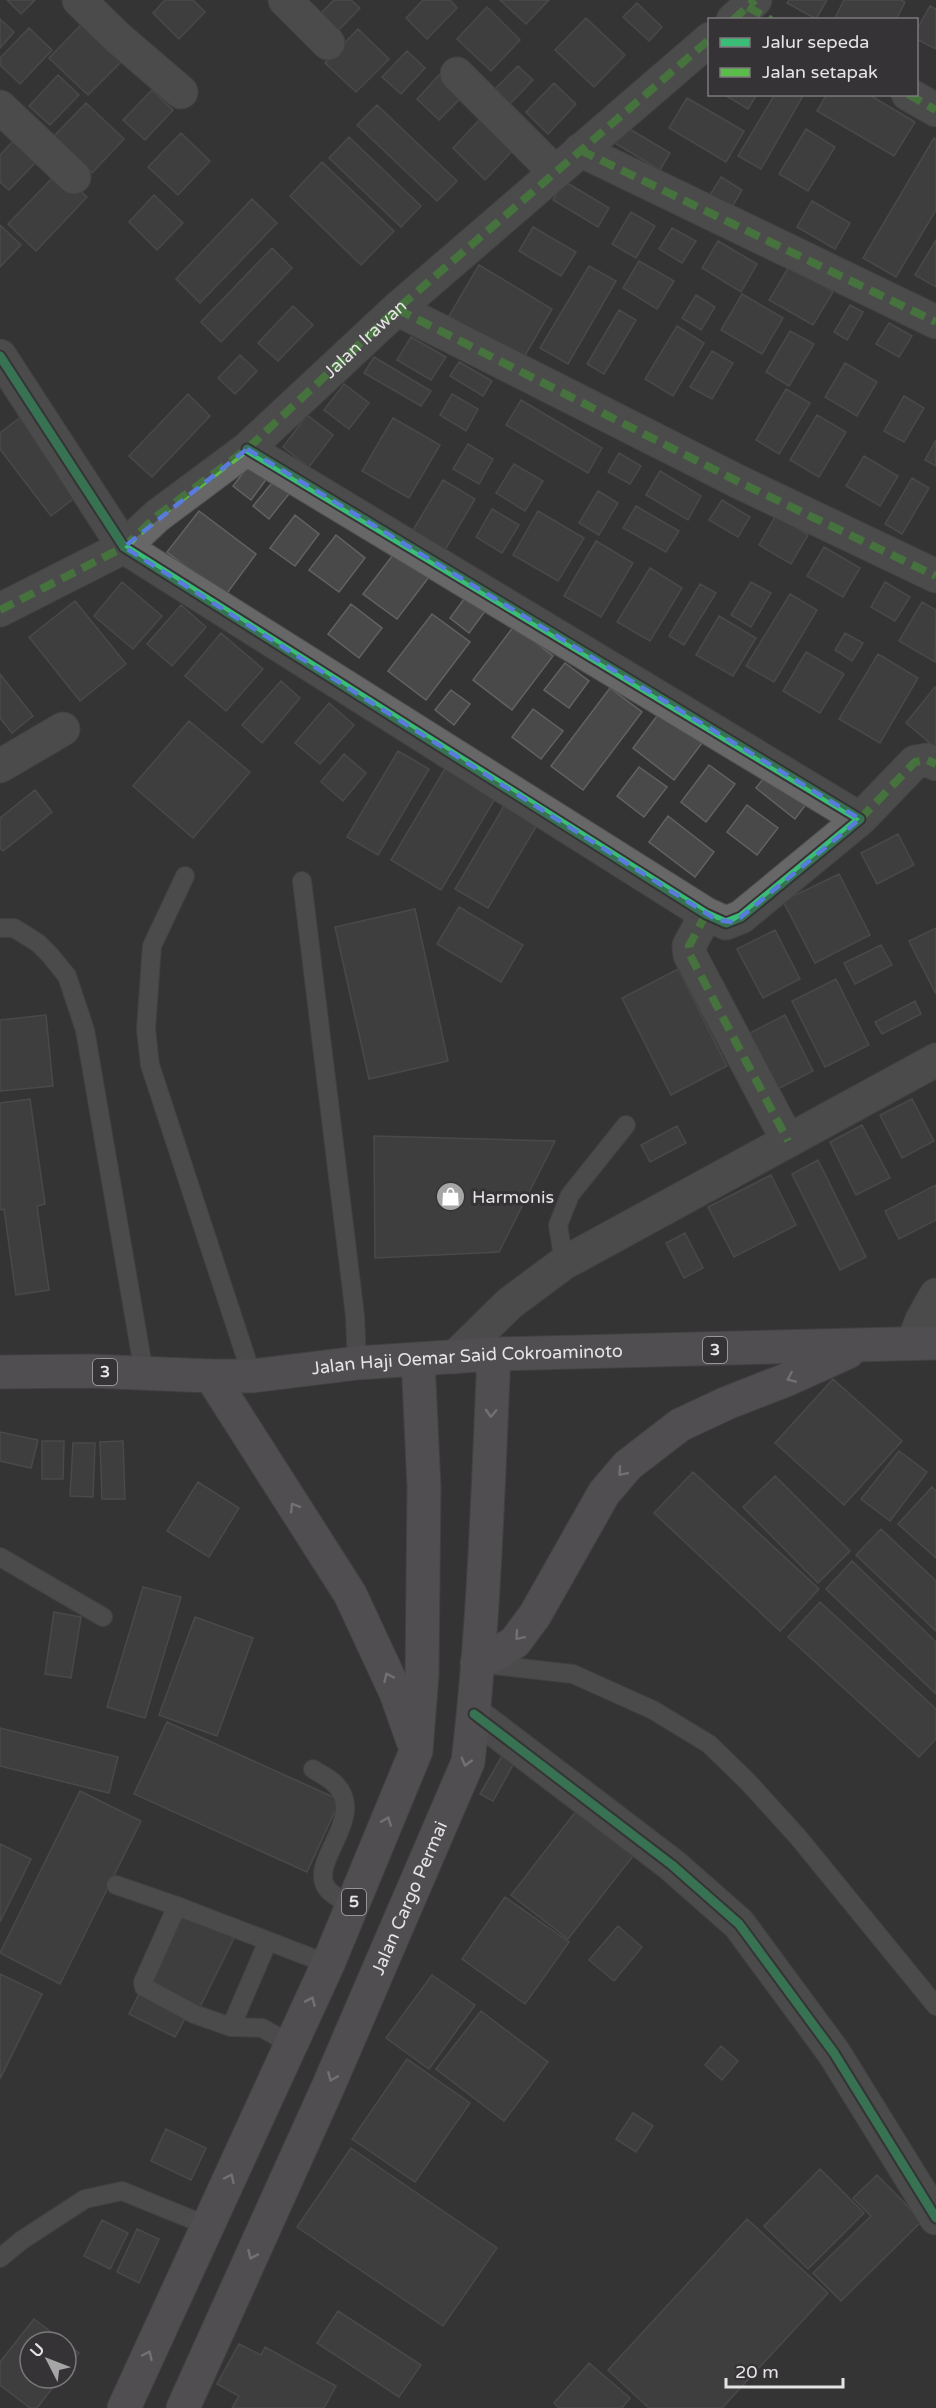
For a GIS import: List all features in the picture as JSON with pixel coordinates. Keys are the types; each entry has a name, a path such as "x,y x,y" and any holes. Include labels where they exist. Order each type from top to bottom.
{"highway":[{"name":"Jalan Haji Oemar Said Cokroaminoto","path":"0,1372 91,1371 252,1376 357,1363 494,1354 924,1343"},
{"path":"477,1663 515,1642 528,1624 604,1493 628,1465 680,1425 727,1402 786,1380 864,1345"},
{"name":"Jalan Cargo Permai","path":"183,2408 328,2087 468,1762 474,1714 494,1354"},
{"name":"5","path":"124,2408 328,1964 416,1751 423,1675 424,1487 418,1360"},
{"path":"211,1376 350,1594 396,1693 416,1751"}],"street":[{"path":"79,0 117,37 181,92"},
{"path":"285,0 328,43"},
{"name":"Jalan Irawan","path":"0,610 124,547 158,516 247,449 397,309 554,171 708,41"},
{"path":"457,74 554,171"},
{"path":"912,96 936,110"},
{"path":"0,107 74,177"},
{"path":"580,150 936,322"},
{"path":"397,309 740,482 936,576"},
{"path":"0,356 124,547 706,915 726,923 741,917 860,819 915,762 927,760 936,764"},
{"path":"247,449 860,819"},
{"path":"0,766 63,729"},
{"path":"706,915 689,946 690,956 788,1141"},
{"path":"455,1357 510,1303 564,1263 936,1060"},
{"path":"924,1343 922,1320 936,1295"},
{"path":"474,1714 672,1865 739,1924 834,2053 936,2218"}],"lane":[{"path":"185,876 152,946 146,1029 150,1065 252,1376"},
{"path":"302,881 355,1316 357,1363"},
{"path":"0,928 14,928 38,943 67,976 76,997 85,1030 144,1373"},
{"path":"564,1263 558,1225 570,1195 626,1125"},
{"path":"0,1557 103,1617"},
{"path":"477,1663 573,1674 653,1710 709,1744 748,1782 798,1837 936,2006"},
{"path":"313,1769 334,1783 343,1798 346,1814 323,1871 324,1884 329,1891 352,1906"},
{"path":"116,1885 177,1905 328,1964"},
{"path":"177,1905 143,1982 144,1987 194,2014 231,2027 262,2028 291,2044"},
{"path":"231,2027 268,1941"},
{"path":"0,2258 22,2240 85,2199 122,2191 208,2226"}],"highlighted area":[{"path":"247,449 860,819 741,917 733,922 717,920 124,547"}],"building":[{"path":"7,0 35,0 21,14"},
{"path":"165,0 193,0 205,12 179,39 153,13"},
{"path":"334,0 351,0 360,8 335,34 317,17"},
{"path":"423,0 450,0 457,8 427,39 406,18"},
{"path":"500,0 549,0 526,24"},
{"path":"789,0 827,0 817,18 787,3"},
{"path":"844,0 901,0 905,2 897,18 835,18"},
{"path":"637,3 662,27 649,41 623,17"},
{"path":"930,6 936,9 936,49 918,40 918,27"},
{"path":"487,7 520,40 491,71 457,39"},
{"path":"586,18 625,55 594,87 555,50"},
{"path":"0,19 14,32 0,48"},
{"path":"82,24 121,62 88,95 49,58"},
{"path":"29,28 52,50 20,84 0,65 0,58"},
{"path":"358,29 389,59 356,92 325,63"},
{"path":"407,51 425,68 401,94 382,77"},
{"path":"518,66 533,80 510,104 495,89"},
{"path":"58,75 79,95 50,125 29,106"},
{"path":"439,75 462,97 439,120 417,99"},
{"path":"554,83 576,104 548,134 526,112"},
{"path":"152,90 173,110 145,140 123,120"},
{"path":"726,96 756,96 748,109"},
{"path":"774,96 803,96 761,169 738,156"},
{"path":"826,96 871,96 915,122 894,156 817,111"},
{"path":"687,98 744,131 726,162 669,128"},
{"path":"86,103 124,139 92,173 54,136"},
{"path":"377,105 457,181 437,201 357,125"},
{"path":"483,116 516,147 485,180 453,148"},
{"path":"623,125 670,153 660,170 613,142"},
{"path":"806,129 835,147 808,191 779,174"},
{"path":"181,133 210,161 178,195 148,167"},
{"path":"17,137 39,159 9,190 0,182 0,155"},
{"path":"349,137 421,206 401,227 329,158"},
{"path":"934,138 936,139 936,210 896,277 863,258"},
{"path":"322,162 394,231 361,265 290,196"},
{"path":"59,171 87,197 36,251 8,224"},
{"path":"721,177 742,190 732,207 710,195"},
{"path":"564,181 609,208 598,227 553,200"},
{"path":"154,195 183,223 157,250 129,222"},
{"path":"252,199 277,223 200,303 176,279"},
{"path":"812,201 850,223 835,249 797,227"},
{"path":"631,212 655,226 636,258 612,244"},
{"path":"0,225 21,245 0,267"},
{"path":"533,227 576,252 561,276 519,251"},
{"path":"672,228 696,241 682,263 659,249"},
{"path":"936,240 936,287 915,275"},
{"path":"718,241 757,264 741,292 702,268"},
{"path":"272,248 292,268 221,342 201,322"},
{"path":"639,261 674,281 657,309 623,288"},
{"path":"479,265 552,309 523,359 449,316"},
{"path":"790,265 833,292 813,325 769,300"},
{"path":"589,266 616,281 568,364 540,348"},
{"path":"742,294 783,318 762,354 721,330"},
{"path":"696,295 715,307 701,330 682,318"},
{"path":"850,305 863,312 847,340 834,332"},
{"path":"293,306 313,325 278,361 258,343"},
{"path":"619,310 636,320 604,374 587,364"},
{"path":"889,323 912,336 899,357 876,344"},
{"path":"677,326 704,343 673,396 645,379"},
{"path":"790,331 814,344 789,386 766,372"},
{"path":"411,337 446,357 431,380 397,360"},
{"path":"712,351 733,363 712,399 690,387"},
{"path":"240,355 257,371 235,394 218,378"},
{"path":"374,357 431,391 421,406 364,373"},
{"path":"459,362 492,381 483,396 450,376"},
{"path":"845,363 877,382 857,416 825,397"},
{"path":"344,384 369,403 349,429 324,410"},
{"path":"786,389 810,403 779,454 756,440"},
{"path":"188,394 210,416 152,477 129,456"},
{"path":"452,394 478,409 466,431 440,415"},
{"path":"904,396 924,408 904,442 884,431"},
{"path":"521,400 602,448 588,473 506,425"},
{"path":"307,415 333,435 309,467 283,447"},
{"path":"817,415 846,432 819,477 790,460"},
{"path":"22,416 81,493 51,516 0,449 0,433"},
{"path":"393,418 440,445 409,498 362,471"},
{"path":"936,440 936,466 925,460"},
{"path":"468,444 493,459 479,484 453,469"},
{"path":"619,453 641,466 630,484 608,472"},
{"path":"864,456 898,476 880,506 846,486"},
{"path":"250,464 268,477 251,500 233,486"},
{"path":"514,464 543,481 525,511 496,493"},
{"path":"660,471 701,496 688,520 646,495"},
{"path":"276,478 292,490 269,519 253,506"},
{"path":"912,478 929,488 902,534 885,524"},
{"path":"443,480 475,499 445,550 413,530"},
{"path":"598,491 618,503 599,535 579,523"},
{"path":"722,500 750,517 738,537 709,520"},
{"path":"636,506 679,531 666,552 623,528"},
{"path":"492,509 519,525 502,553 476,537"},
{"path":"199,511 256,554 225,596 167,552"},
{"path":"538,511 584,538 558,581 513,555"},
{"path":"295,515 319,534 295,566 270,548"},
{"path":"776,515 808,535 791,564 759,545"},
{"path":"336,535 365,558 339,592 309,570"},
{"path":"596,541 633,563 601,617 564,596"},
{"path":"824,547 860,568 843,597 807,576"},
{"path":"396,551 429,577 397,619 363,594"},
{"path":"650,568 682,588 650,641 617,622"},
{"path":"122,582 162,616 133,649 94,616"},
{"path":"751,582 771,593 751,627 731,615"},
{"path":"885,582 910,597 895,621 871,607"},
{"path":"700,584 716,593 684,645 669,636"},
{"path":"790,594 817,610 774,682 746,666"},
{"path":"467,595 486,610 469,633 450,618"},
{"path":"75,601 126,664 80,701 29,637"},
{"path":"922,602 936,610 935,662 899,641"},
{"path":"351,604 382,628 359,658 328,634"},
{"path":"181,605 206,627 172,666 147,644"},
{"path":"432,614 470,642 426,700 388,671"},
{"path":"719,616 756,638 733,676 696,655"},
{"path":"514,626 553,656 512,710 473,680"},
{"path":"221,633 263,669 226,711 185,676"},
{"path":"845,633 863,643 852,661 835,650"},
{"path":"806,652 844,674 820,713 783,691"},
{"path":"878,654 918,678 880,743 839,719"},
{"path":"565,663 589,681 569,708 544,690"},
{"path":"0,674 33,716 12,733 0,718"},
{"path":"281,681 300,698 262,743 242,725"},
{"path":"610,688 642,712 583,790 551,766"},
{"path":"936,688 936,748 906,723"},
{"path":"451,690 470,704 454,725 435,710"},
{"path":"329,703 354,725 320,764 295,743"},
{"path":"533,709 563,731 541,759 512,737"},
{"path":"660,712 702,743 674,780 633,748"},
{"path":"189,721 250,772 193,838 133,786"},
{"path":"398,751 429,769 378,855 347,837"},
{"path":"344,754 366,773 343,801 321,782"},
{"path":"709,765 735,784 706,822 681,802"},
{"path":"446,767 496,797 441,890 391,860"},
{"path":"639,767 667,787 644,817 617,796"},
{"path":"771,769 810,799 795,819 756,788"},
{"path":"35,790 52,812 3,851 0,848 0,818"},
{"path":"747,805 778,828 757,855 727,832"},
{"path":"504,806 537,825 488,908 455,889"},
{"path":"668,816 714,852 695,877 649,842"},
{"path":"898,834 914,865 877,884 861,853"},
{"path":"839,874 870,935 815,963 783,901"},
{"path":"459,907 523,945 501,982 437,944"},
{"path":"415,909 448,1061 369,1079 335,927"},
{"path":"936,928 936,994 909,941"},
{"path":"775,930 800,979 763,998 737,949"},
{"path":"881,945 892,965 855,984 844,963"},
{"path":"678,969 727,1066 671,1095 622,998"},
{"path":"836,979 869,1045 825,1067 792,1001"},
{"path":"915,1001 921,1014 882,1034 875,1022"},
{"path":"46,1015 53,1086 0,1091 0,1020"},
{"path":"785,1015 813,1071 768,1094 740,1038"},
{"path":"30,1099 45,1204 37,1206 49,1290 16,1295 4,1209 0,1210 0,1103"},
{"path":"912,1099 934,1141 902,1158 880,1115"},
{"path":"862,1125 890,1178 856,1195 830,1142"},
{"path":"677,1126 686,1143 650,1162 641,1145"},
{"name":"Harmonis","path":"374,1136 555,1141 499,1252 375,1258"},
{"path":"818,1160 866,1257 840,1270 792,1174"},
{"path":"771,1175 796,1225 734,1257 708,1207"},
{"path":"936,1185 936,1220 899,1239 885,1211"},
{"path":"685,1233 703,1268 684,1278 666,1243"},
{"path":"833,1379 902,1441 844,1505 775,1443"},
{"path":"0,1432 38,1440 31,1468 0,1461"},
{"path":"42,1441 64,1441 63,1479 42,1479"},
{"path":"123,1441 125,1499 102,1499 100,1442"},
{"path":"73,1443 95,1443 93,1497 70,1496"},
{"path":"899,1451 927,1472 890,1521 861,1499"},
{"path":"693,1472 819,1589 780,1631 654,1513"},
{"path":"775,1476 850,1551 818,1583 743,1507"},
{"path":"198,1482 239,1508 209,1557 167,1531"},
{"path":"932,1487 936,1491 936,1558 898,1524"},
{"path":"881,1529 936,1581 936,1631 856,1555"},
{"path":"852,1561 936,1642 936,1694 826,1589"},
{"path":"143,1587 181,1597 145,1718 107,1707"},
{"path":"820,1602 936,1709 936,1739 919,1757 788,1637"},
{"path":"54,1612 81,1617 71,1678 45,1674"},
{"path":"195,1617 253,1638 217,1736 159,1715"},
{"path":"167,1722 340,1800 307,1872 134,1794"},
{"path":"0,1728 118,1757 109,1793 0,1766"},
{"path":"502,1756 514,1763 493,1801 480,1794"},
{"path":"80,1791 141,1821 60,1984 0,1953"},
{"path":"580,1806 637,1851 568,1939 511,1895"},
{"path":"0,1844 31,1859 0,1922"},
{"path":"505,1897 569,1942 525,2004 462,1959"},
{"path":"183,1910 235,1936 199,2009 147,1983"},
{"path":"618,1926 642,1947 614,1981 589,1960"},
{"path":"0,1974 42,1994 0,2079"},
{"path":"432,1975 475,2005 429,2069 386,2038"},
{"path":"140,1992 187,2015 175,2037 129,2014"},
{"path":"481,2011 548,2062 504,2121 436,2069"},
{"path":"721,2046 738,2061 722,2080 705,2065"},
{"path":"407,2059 470,2103 415,2182 352,2139"},
{"path":"633,2113 653,2126 636,2152 616,2139"},
{"path":"166,2129 206,2148 191,2180 151,2161"},
{"path":"351,2148 497,2248 443,2326 297,2227"},
{"path":"820,2169 864,2213 808,2269 764,2226"},
{"path":"877,2175 922,2221 841,2301 813,2273 871,2216 853,2198"},
{"path":"747,2219 828,2293 722,2408 649,2408 608,2370"},
{"path":"102,2220 128,2233 110,2269 84,2256"},
{"path":"137,2229 159,2239 139,2283 117,2272"},
{"path":"338,2311 421,2365 399,2397 317,2343"},
{"path":"34,2319 48,2330 25,2330"},
{"path":"18,2339 18,2390 51,2390 37,2408 30,2408 0,2385 0,2362"},
{"path":"239,2344 261,2355 265,2347 336,2386 324,2408 232,2408 239,2396 217,2384"},
{"path":"589,2363 630,2398 622,2408 559,2408 554,2403"}],"marked path":[{"path":"735,18 755,0"},
{"path":"748,7 767,18"},
{"path":"0,610 124,547 157,516 247,449 397,309 708,41"},
{"path":"912,96 936,110"},
{"path":"580,150 936,322"},
{"path":"397,309 739,482 936,576"},
{"path":"860,819 915,762 927,760 936,764"},
{"path":"706,914 689,946 690,955 788,1141"}],"cycle path":[{"path":"0,356 124,547 706,914 726,923 741,917 860,819 247,449"},
{"path":"474,1714 672,1865 739,1924 834,2053 936,2218"}],"place":[{"name":"Harmonis","path":"451,1197"}]}
